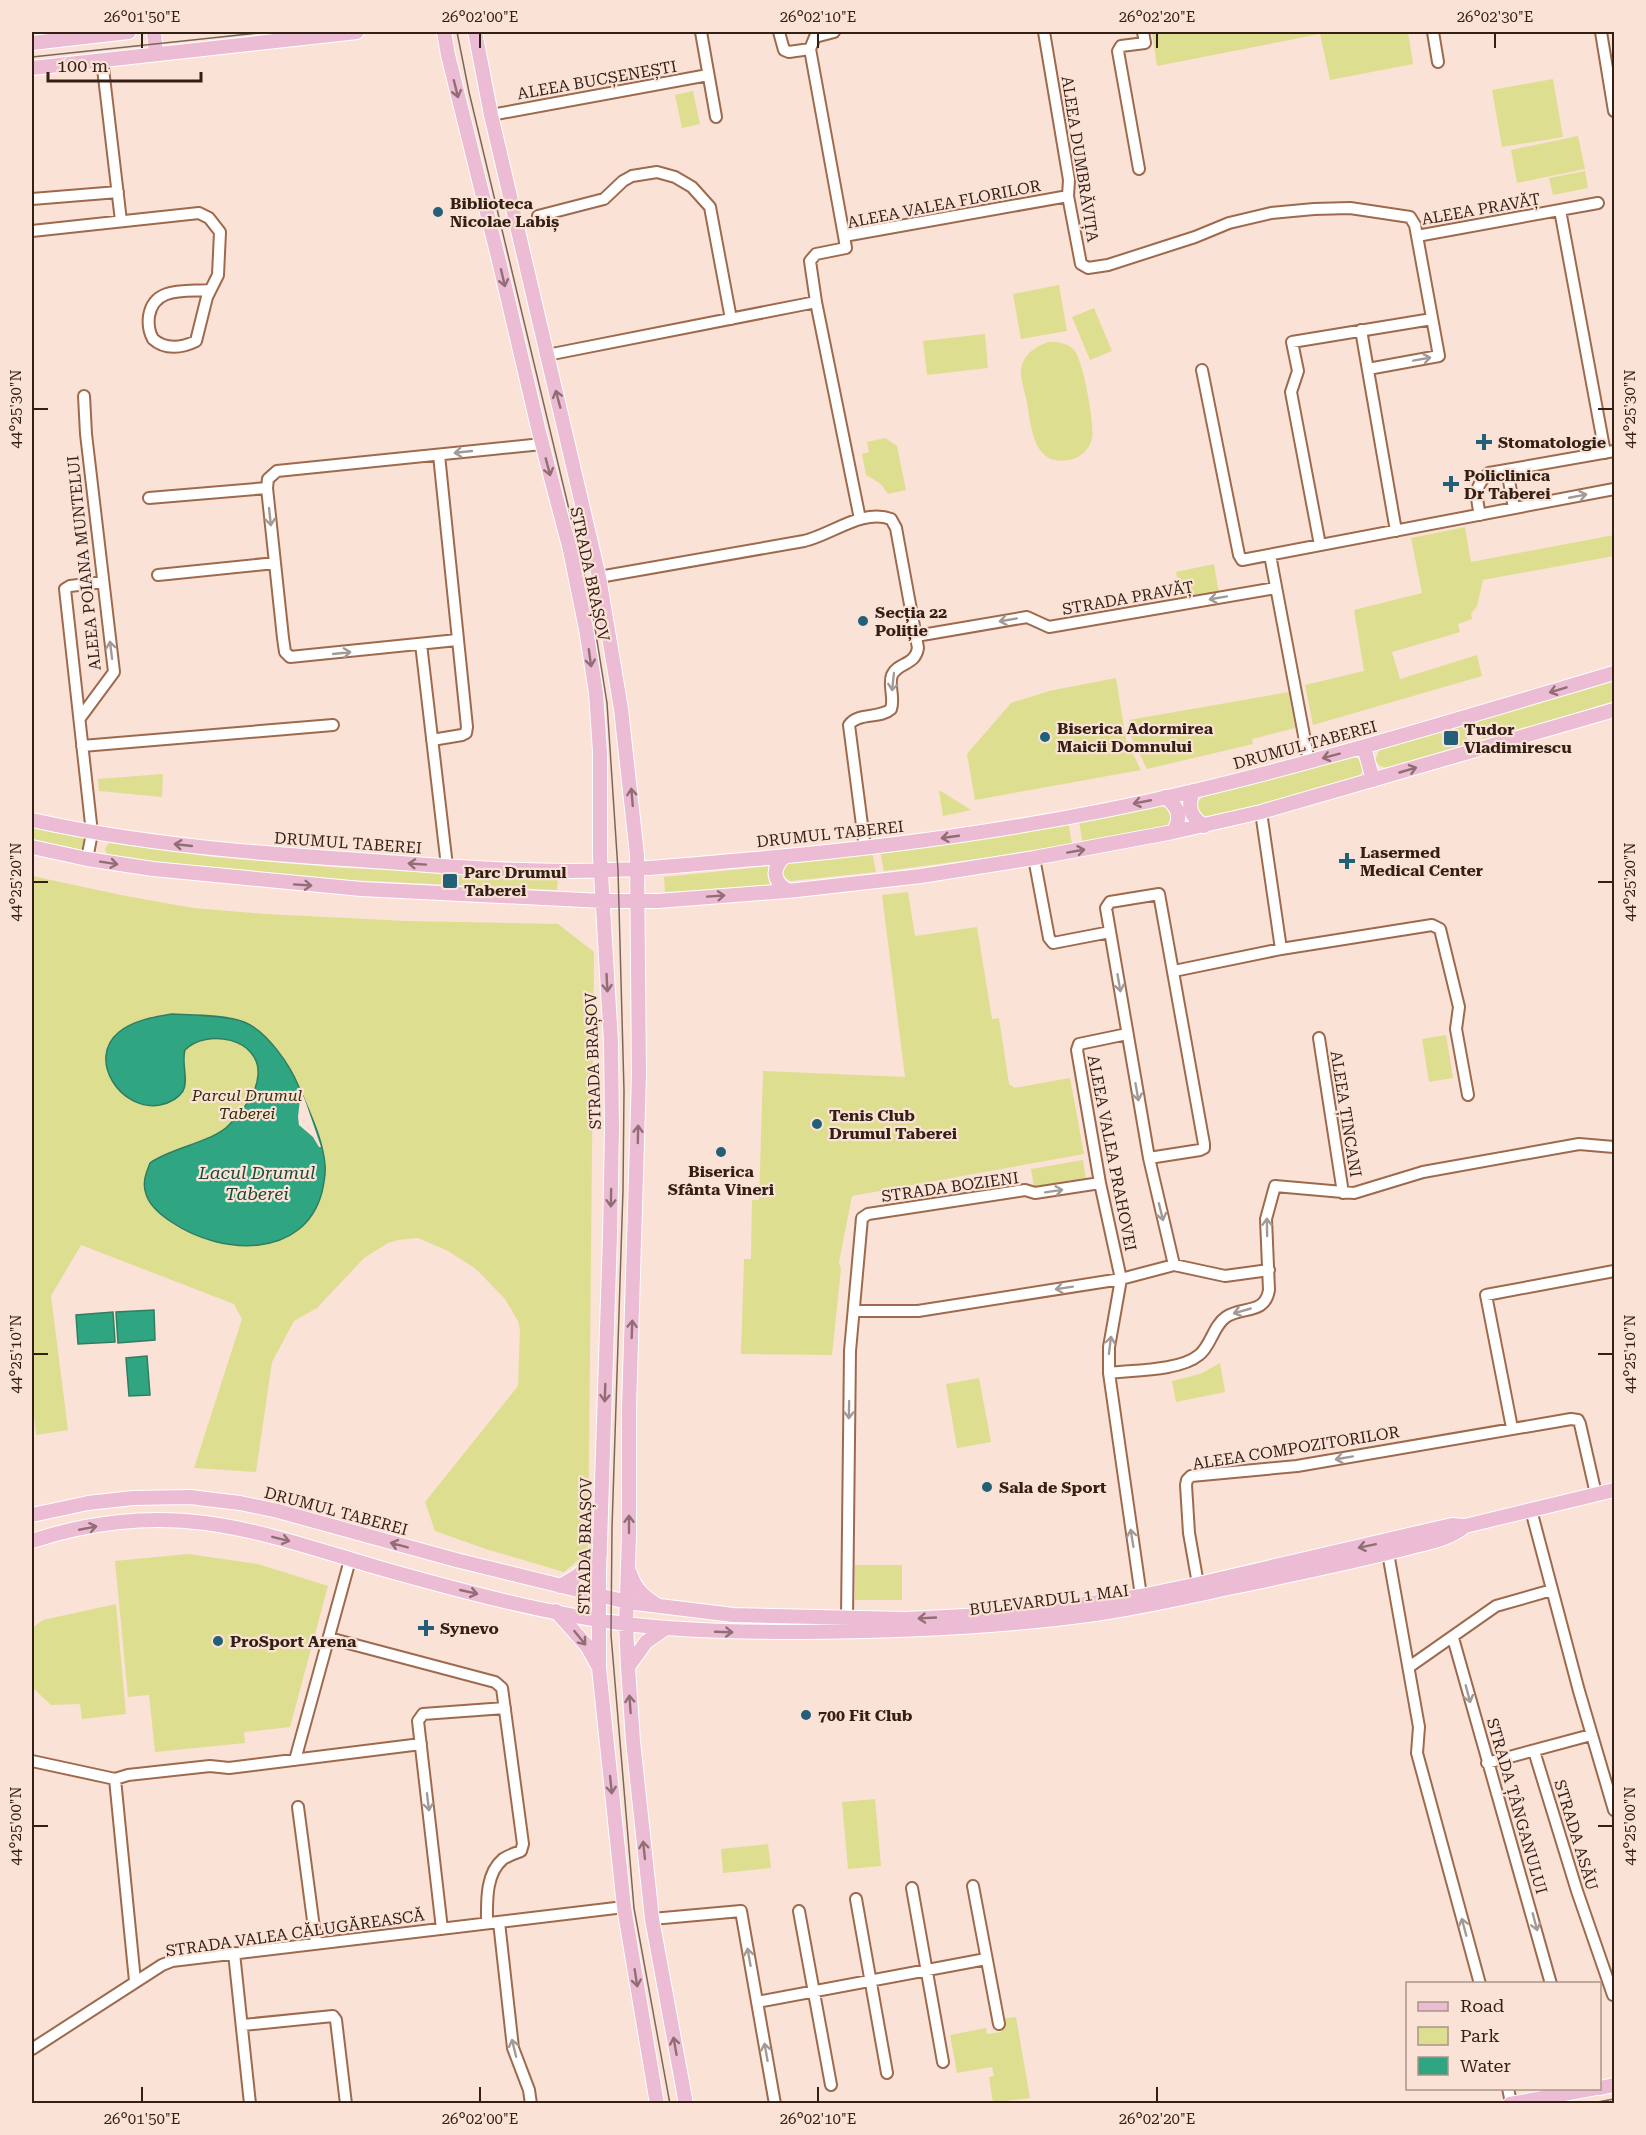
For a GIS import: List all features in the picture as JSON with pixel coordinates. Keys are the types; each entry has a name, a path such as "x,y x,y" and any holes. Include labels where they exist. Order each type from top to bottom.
{"main road":[{"path":"32,43 129,32"},
{"path":"154,32 156,54"},
{"path":"32,68 357,32"},
{"name":"STRADA BRAȘOV","path":"444,32 447,55 576,577 596,693 600,752 601,870 611,1042 612,1129 599,1668 624,1907 657,2103"},
{"name":"STRADA BRAȘOV","path":"475,32 491,115 599,577 626,753 637,869 639,1075 629,1408 626,1624 633,1742 652,1919 686,2103"},
{"name":"DRUMUL TABEREI","path":"32,820 92,833 241,851 447,866 570,871 637,869 785,856 865,848 1021,826 1193,791 1364,747 1614,673"},
{"path":"32,847 87,859 153,869 291,884 603,901 637,901 788,891 882,881 1034,858 1204,826 1261,812 1614,710"},
{"path":"1364,747 1373,780"},
{"path":"1193,791 1189,805 1190,811 1204,826"},
{"path":"1165,797 1178,813 1173,832"},
{"path":"785,856 777,864 775,875 779,884 788,891"},
{"name":"BULEVARDUL 1 MAI","path":"627,1602 733,1615 906,1619 1021,1613 1141,1596 1452,1525 1465,1526 1614,1490"},
{"path":"169,1520 175,1512 172,1497"},
{"name":"DRUMUL TABEREI","path":"32,1515 88,1503 132,1498 206,1498 278,1511 456,1560 627,1602"},
{"path":"204,1523 199,1515 199,1508 206,1498"},
{"path":"32,1541 96,1526 169,1520 204,1523 247,1530 434,1583 556,1611 626,1624"},
{"name":"BULEVARDUL 1 MAI","path":"626,1624 736,1633 876,1631 1029,1622 1091,1615 1388,1553 1454,1535 1465,1526"},
{"path":"560,1586 582,1574 600,1554"},
{"path":"628,1567 633,1583 639,1592 659,1607"},
{"path":"556,1611 587,1646 599,1668"},
{"path":"628,1667 646,1642 666,1628"},
{"path":"1510,2103 1572,2090"}],"street":[{"path":"701,32 716,117"},
{"path":"779,32 784,50 789,52 810,49"},
{"path":"834,32 815,37 810,49 844,236"},
{"name":"ALEEA DUMBRĂVIȚA","path":"1044,32 1069,180 1068,196 1081,264 1088,268 1108,265 1195,237 1229,223 1271,213 1350,208 1404,215 1413,220 1417,236"},
{"path":"1139,169 1118,51 1121,46 1145,43 1143,32"},
{"path":"1433,32 1438,62"},
{"path":"1601,32 1614,111"},
{"path":"102,60 121,222"},
{"name":"ALEEA BUCȘENEȘTI","path":"491,115 708,75"},
{"path":"538,216 604,199 623,181 632,176 657,172 675,177 692,187 711,207 731,319"},
{"path":"32,199 118,192"},
{"name":"ALEEA VALEA FLORILOR","path":"860,519 816,302 810,261 816,254 846,248 844,236 1068,196"},
{"name":"ALEEA PRAVĂȚ","path":"1368,369 1439,356 1417,236 1598,203"},
{"path":"1480,515 1476,497 1477,487 1489,473 1610,452 1560,210"},
{"path":"32,228 121,222 195,213 209,218 220,232 218,275 210,290 196,341 186,346 166,347 153,339 148,322 153,302 166,294 210,290"},
{"path":"547,355 816,302"},
{"path":"1320,545 1291,392 1298,371 1292,342 1432,318"},
{"path":"1360,330 1396,531"},
{"path":"1202,370 1239,558 1244,560 1614,489"},
{"name":"ALEEA POIANA MUNTELUI","path":"80,718 114,672 84,396"},
{"path":"457,640 290,657 285,652 267,488 268,479 277,471 542,444"},
{"path":"432,740 462,735 466,733 467,727 439,455"},
{"path":"1507,470 1514,508"},
{"path":"149,498 267,488"},
{"path":"599,577 804,541 860,519 885,516 894,522 918,648 915,657 892,675 891,709 886,713 853,720 849,724 865,848"},
{"path":"1270,555 1309,762"},
{"path":"158,575 275,563"},
{"path":"87,859 92,833 65,589 70,586 103,582"},
{"name":"STRADA PRAVĂȚ","path":"916,636 1027,617 1049,627 1276,588"},
{"path":"421,644 447,866"},
{"path":"82,746 333,725"},
{"path":"1261,812 1281,949"},
{"path":"1034,858 1049,938 1053,943 1110,932"},
{"path":"1149,1158 1204,1148 1159,894 1107,904 1149,1158 1174,1265"},
{"path":"1174,971 1281,949 1432,925 1440,929 1459,1007 1456,1029 1468,1095"},
{"name":"ALEEA VALEA PRAHOVEI","path":"1127,1034 1079,1044 1077,1050 1100,1183 1121,1279 1109,1347 1108,1373 1141,1596"},
{"name":"ALEEA ȚINCANI","path":"1319,1038 1343,1194"},
{"path":"1108,1373 1184,1363 1200,1355 1225,1318 1264,1305 1268,1299 1269,1290 1266,1219 1275,1186 1343,1194 1354,1193 1423,1172 1580,1144 1614,1147"},
{"name":"STRADA BOZIENI","path":"847,1618 850,1351 861,1220 872,1213 1025,1190 1035,1194 1100,1183"},
{"name":"ALEEA VALEA PRAHOVEI","path":"1121,1279 1174,1265 1192,1267 1225,1276 1269,1270"},
{"path":"1512,1428 1485,1295 1614,1271"},
{"path":"855,1311 918,1311 1121,1279"},
{"name":"ALEEA COMPOZITORILOR","path":"1198,1584 1189,1533 1186,1485 1191,1476 1297,1466 1571,1419 1578,1420 1580,1424 1596,1494"},
{"path":"1531,1510 1591,1735 1614,1810"},
{"path":"1388,1553 1419,1727 1417,1753 1480,1982"},
{"path":"295,1760 350,1560"},
{"path":"1409,1667 1496,1606 1552,1590"},
{"path":"329,1638 495,1682 502,1688 523,1844 521,1851 502,1860 491,1880 486,1899 487,1923"},
{"name":"STRADA ȚÂNGANULUI","path":"1453,1638 1551,1982"},
{"name":"STRADA VALEA CĂLUGĂREASCĂ","path":"442,1929 418,1721 423,1714 505,1708"},
{"path":"1487,1763 1591,1735"},
{"path":"32,1761 115,1779 128,1774 210,1766 229,1768 421,1744"},
{"name":"STRADA ASĂU","path":"1534,1751 1577,1891 1614,1994"},
{"path":"115,1779 135,1981"},
{"path":"298,1807 316,1943"},
{"path":"973,1886 999,2024"},
{"path":"912,1888 943,2062"},
{"path":"856,1899 887,2073"},
{"name":"STRADA VALEA CĂLUGĂREASCĂ","path":"32,2049 135,1981 172,1961 624,1907"},
{"path":"652,1919 741,1911 775,2103"},
{"path":"799,1911 831,2085"},
{"path":"499,1922 513,2048 529,2090 531,2103"},
{"path":"234,1953 250,2103"},
{"path":"757,2002 986,1959"},
{"path":"243,2025 333,2016 336,2020 346,2103"}],"green space":[{"path":"1152,32 1408,32 1413,64 1330,80 1320,34 1157,66"},
{"path":"1553,79 1563,137 1502,147 1492,90"},
{"path":"693,91 700,124 682,128 675,95"},
{"path":"1578,136 1585,169 1517,183 1511,150"},
{"path":"1585,171 1588,188 1553,195 1549,178"},
{"path":"1059,285 1067,331 1021,339 1013,294"},
{"path":"1094,308 1112,351 1090,360 1072,317"},
{"path":"985,334 988,368 927,375 923,341"},
{"path":"1049,342 1066,344 1074,350 1081,366 1090,408 1091,443 1084,453 1069,460 1057,461 1048,457 1036,443 1021,377 1022,364 1027,355 1035,348"},
{"path":"885,438 897,446 906,490 888,494 881,484 866,475 862,454 869,452 867,442"},
{"path":"1465,527 1471,562 1614,535 1614,556 1483,580 1477,606 1471,614 1472,619 1458,624 1460,632 1392,652 1400,679 1477,655 1482,676 1313,725 1305,685 1364,671 1354,610 1422,593 1411,538"},
{"path":"1214,564 1219,594 1182,602 1176,572"},
{"path":"1116,678 1126,740 1141,770 975,800 967,754 1011,703 1049,691"},
{"path":"1614,680 1614,701 1483,741 1477,721"},
{"path":"1289,692 1295,728 1252,739 1253,744 1147,769 1131,737 1129,720"},
{"path":"1464,726 1469,745 1386,768 1375,761 1379,750"},
{"path":"1354,757 1359,759 1363,770 1355,779 1208,819 1197,809 1196,804 1203,796"},
{"path":"163,774 162,797 99,791 98,779"},
{"path":"939,790 971,810 943,816"},
{"path":"1162,805 1170,809 1171,815 1170,822 1164,828 1083,844 1079,822"},
{"path":"1068,822 1072,844 884,871 880,851"},
{"path":"32,826 89,838 95,843 93,850 86,851 32,840"},
{"path":"109,843 213,857 343,868 558,877 557,890 308,878 112,857 106,853 105,849"},
{"path":"872,852 876,872 790,881 781,876 782,866 787,861"},
{"path":"771,866 775,887 665,892 664,877"},
{"name":"Parcul Drumul Taberei","path":"32,876 193,908 406,921 558,924 594,952 588,1552 564,1572 435,1531 425,1502 518,1386 520,1330 518,1321 505,1299 476,1269 448,1251 418,1238 388,1243 364,1258 317,1308 294,1321 272,1362 256,1472 194,1468 242,1319 234,1304 81,1245 51,1296 68,1430 36,1435 32,1395"},
{"path":"908,892 915,936 977,927 992,1019 999,1018 1009,1084 1015,1088 1070,1078 1084,1154 852,1196 839,1262 841,1269 832,1355 741,1354 744,1259 751,1259 752,1200 759,1200 763,1071 905,1077 882,895"},
{"path":"1446,1035 1453,1078 1429,1082 1422,1039"},
{"path":"1083,1160 1086,1179 1034,1187 1031,1169"},
{"path":"1220,1363 1225,1392 1176,1402 1172,1381 1200,1374"},
{"path":"979,1378 991,1442 957,1448 946,1384"},
{"name":"ProSport Arena","path":"188,1554 258,1564 328,1586 290,1727 244,1732 245,1743 155,1752 149,1695 128,1697 115,1561"},
{"path":"855,1565 902,1565 902,1600 855,1600"},
{"path":"116,1604 126,1714 82,1719 80,1704 51,1705 32,1687 32,1628 43,1620"},
{"path":"875,1799 881,1866 848,1869 842,1802"},
{"path":"768,1844 771,1868 723,1873 721,1849"},
{"path":"1016,2017 1030,2098 993,2103 989,2077 994,2076 992,2067 957,2073 950,2035 986,2028 987,2034 1001,2032 1006,2018"}],"water":[{"name":"Lacul Drumul Taberei","path":"172,1014 228,1018 253,1026 277,1050 295,1078 319,1135 324,1155 325,1175 322,1192 312,1214 298,1230 280,1240 259,1245 236,1245 214,1241 192,1234 173,1223 157,1211 148,1199 144,1182 150,1163 222,1131 248,1102 255,1089 258,1075 257,1062 251,1052 242,1045 218,1038 206,1039 194,1043 185,1050 185,1087 179,1096 160,1105 146,1105 132,1100 121,1092 107,1069 106,1056 110,1043 119,1032 131,1025"},
{"path":"154,1310 155,1340 118,1343 116,1312"},
{"path":"113,1312 115,1342 78,1344 76,1315"},
{"path":"147,1356 150,1395 129,1396 126,1358"}],"pier":[{"path":"301,1091 305,1100 321,1147 299,1125"}],"tram line":[{"path":"32,57 267,32"},
{"path":"457,32 469,92 590,597 607,703 618,870 624,1091 611,1635 634,1908 670,2104"},
{"path":"1587,2104 1614,2099"}],"place":[{"name":"Biblioteca Nicolae Labiș","path":"438,212"},
{"name":"Stomatologie","path":"1484,442"},
{"name":"Policlinica Dr Taberei","path":"1451,484"},
{"name":"Secția 22 Poliție","path":"863,621"},
{"name":"Biserica Adormirea Maicii Domnului","path":"1045,737"},
{"name":"Tudor Vladimirescu","path":"1451,738"},
{"name":"Lasermed Medical Center","path":"1347,861"},
{"name":"Parc Drumul Taberei","path":"450,881"},
{"name":"Tenis Club Drumul Taberei","path":"817,1124"},
{"name":"Biserica Sfânta Vineri","path":"721,1152"},
{"name":"Sala de Sport","path":"987,1487"},
{"name":"Synevo","path":"426,1628"},
{"name":"ProSport Arena","path":"218,1641"},
{"name":"700 Fit Club","path":"806,1715"}]}
